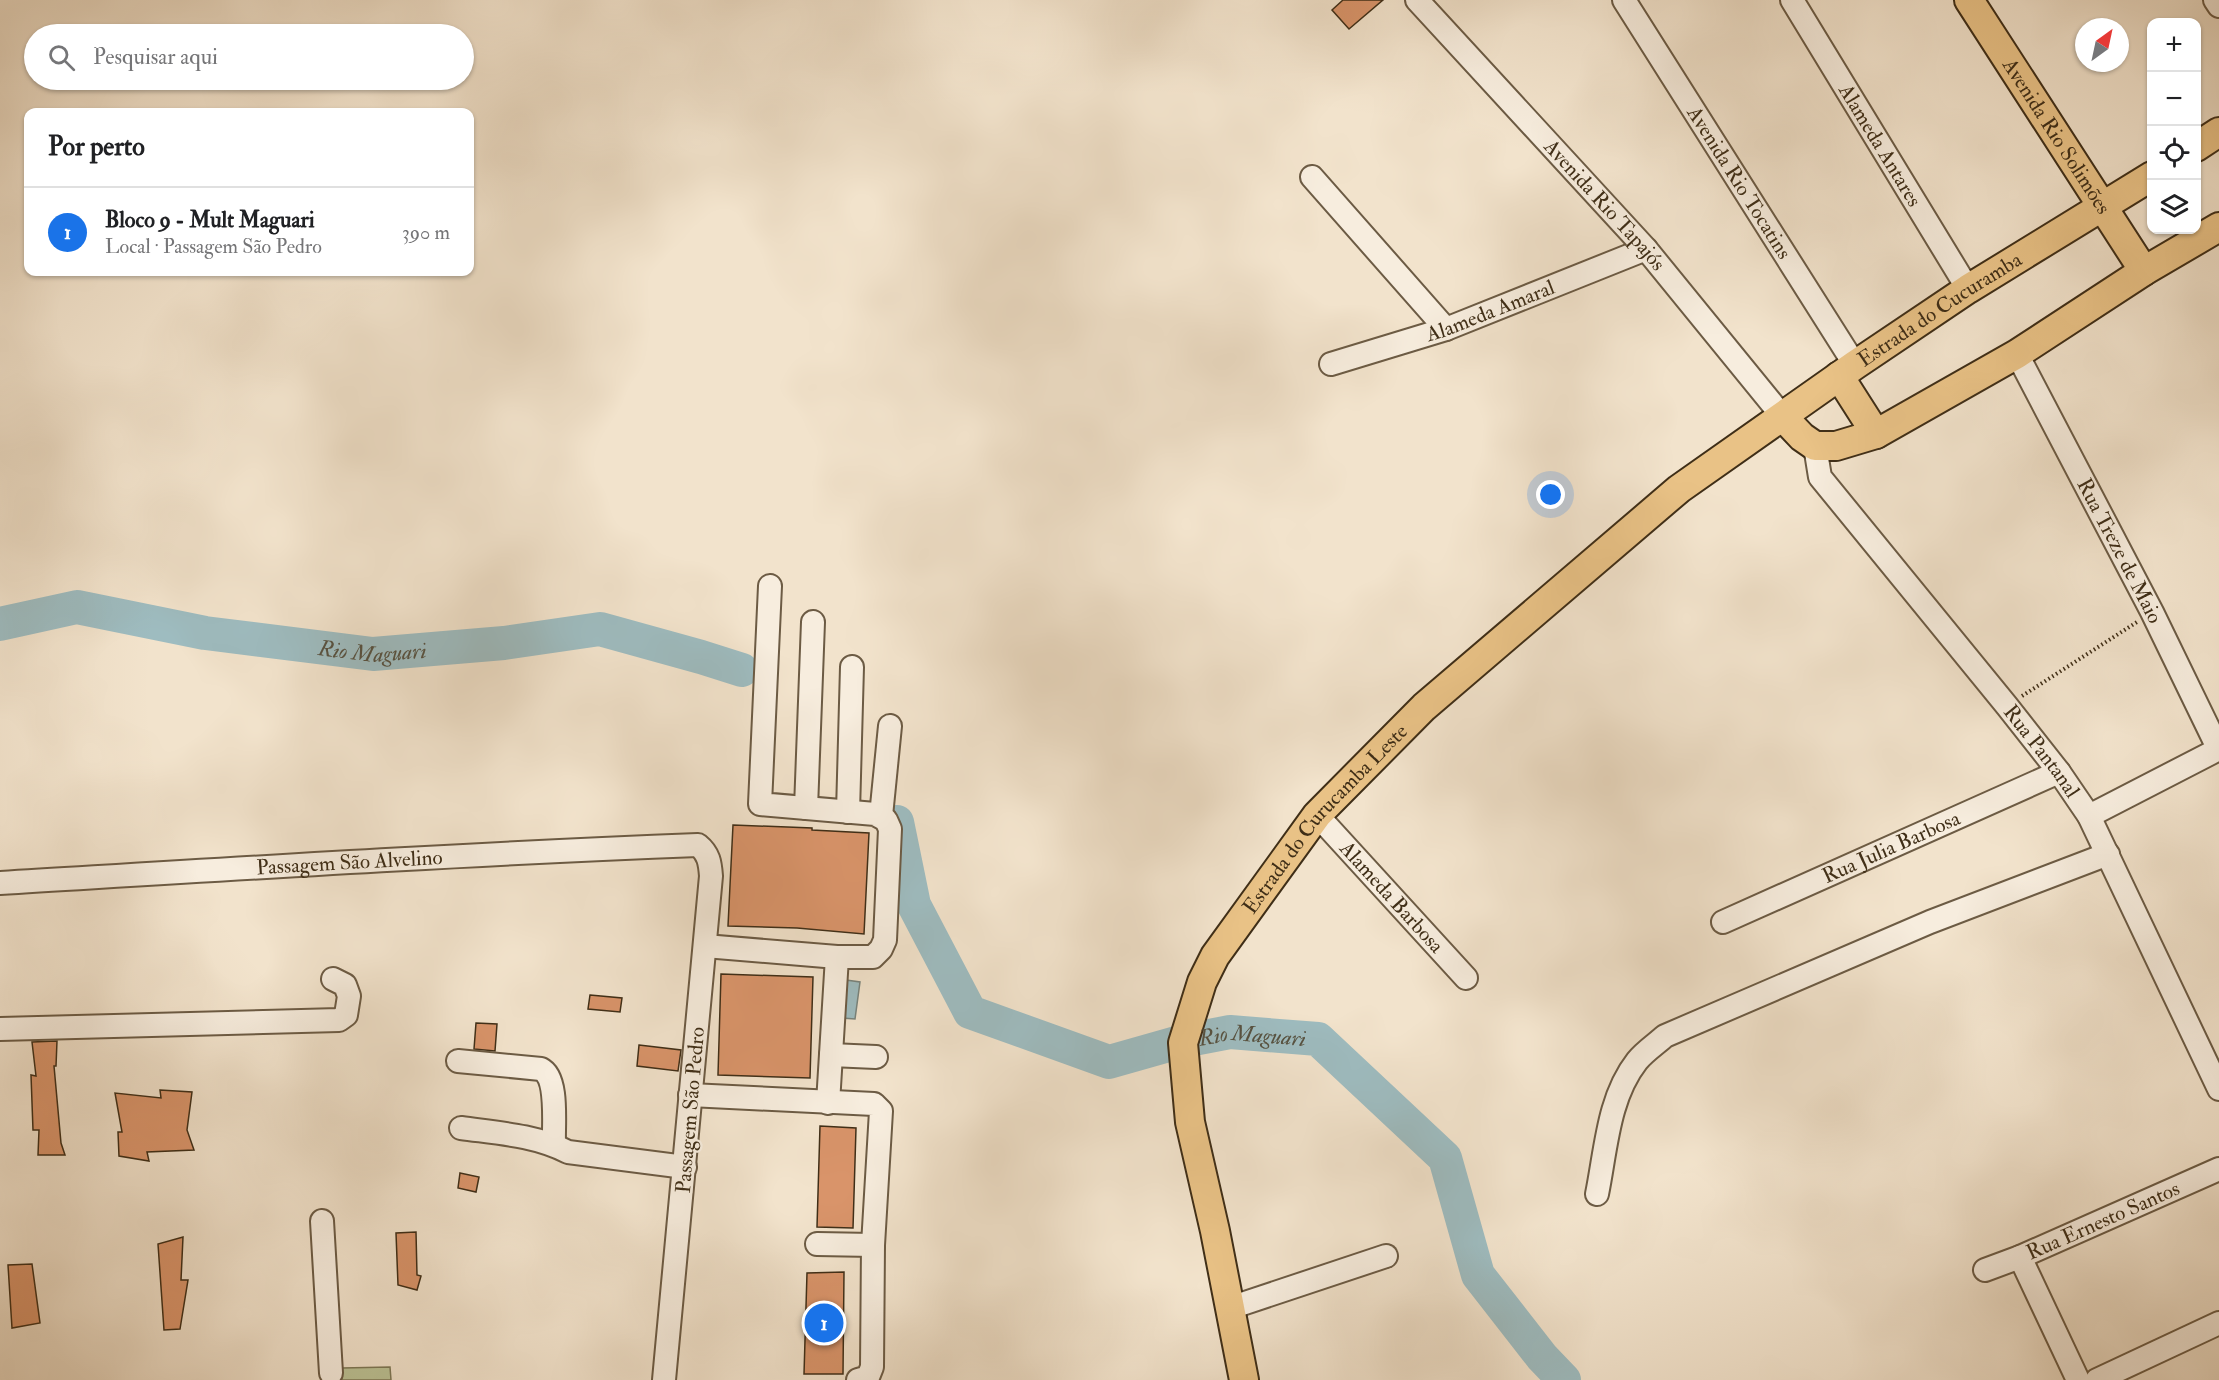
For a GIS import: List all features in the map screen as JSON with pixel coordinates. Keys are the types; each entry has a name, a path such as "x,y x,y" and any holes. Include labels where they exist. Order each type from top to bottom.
{"main road":[{"name":"Avenida Rio Solimões","path":"1969,0 2144,271"},
{"path":"2201,144 2219,132"},
{"name":"Estrada do Cucuramba","path":"1783,417 1847,370 1968,288 2103,208 2147,179"},
{"path":"1783,417 1802,437 1815,446 1836,446 1876,434 2017,354 2144,271 2219,227"},
{"path":"1847,370 1876,434"},
{"name":"Estrada do Curucamba Leste","path":"1244,1380 1215,1231 1190,1122 1184,1036 1202,981 1215,956 1317,815 1424,707 1679,489 1783,417"}],"street":[{"name":"Avenida Rio Tapajós","path":"1417,0 1646,249 1783,417"},
{"name":"Avenida Rio Tocatins","path":"1624,0 1847,370"},
{"name":"Alameda Antares","path":"1792,0 1968,288"},
{"path":"2216,0 2219,6"},
{"path":"1312,177 1446,328"},
{"name":"Alameda Amaral","path":"1331,364 1446,328 1646,249"},
{"name":"Rua Treze de Maio","path":"2017,354 2152,612 2219,749"},
{"name":"Rua Pantanal","path":"1815,446 1820,477 2007,706 2090,816 2219,1089"},
{"path":"770,586 760,804 881,816"},
{"path":"806,808 813,622"},
{"path":"848,812 852,668"},
{"path":"705,946 837,957 873,957 884,945 890,829 881,816 890,726"},
{"path":"2090,816 2219,749"},
{"name":"Rua Julia Barbosa","path":"1724,922 2059,772"},
{"name":"Alameda Barbosa","path":"1317,815 1466,978"},
{"name":"Passagem São Alvelino","path":"0,883 409,858 698,845"},
{"name":"Passagem São Pedro","path":"664,1380 711,876 710,861 705,851 698,845"},
{"path":"1597,1194 1611,1120 1620,1089 1638,1060 1665,1036 1929,922 2108,854"},
{"path":"828,1103 837,957"},
{"path":"0,1029 339,1020 346,1015 349,996 345,985 333,979"},
{"path":"831,1055 876,1057"},
{"path":"458,1061 546,1071 552,1083 554,1145"},
{"path":"690,1095 874,1104 879,1107 883,1114 873,1245 872,1367 868,1377 858,1380"},
{"path":"461,1128 536,1139 568,1152 685,1167"},
{"name":"Rua Ernesto Santos","path":"1986,1269 2020,1257 2219,1169"},
{"path":"322,1221 331,1373"},
{"path":"816,1244 873,1245"},
{"path":"1230,1308 1386,1256"},
{"path":"2020,1257 2078,1380"},
{"path":"2097,1380 2219,1323"}],"path":[{"path":"2007,706 2152,612"}],"green space":[{"path":"390,1367 391,1380 342,1380 342,1368"}],"water":[{"path":"846,980 860,982 855,1019 842,1018"}],"building":[{"path":"1343,0 1383,0 1349,29 1332,10"},
{"path":"733,825 869,833 864,934 797,928 728,926"},
{"path":"721,974 813,977 810,1078 718,1075"},
{"path":"590,995 622,998 620,1012 588,1009"},
{"path":"476,1023 497,1024 495,1051 474,1049"},
{"path":"57,1041 56,1066 54,1066 61,1143 65,1155 38,1155 39,1130 33,1130 31,1075 36,1076 32,1042"},
{"path":"639,1045 681,1050 678,1071 637,1066"},
{"path":"160,1090 192,1092 187,1130 194,1150 147,1152 149,1161 119,1156 118,1132 122,1132 115,1093 161,1098"},
{"path":"820,1126 856,1128 853,1228 817,1227"},
{"path":"460,1173 479,1177 476,1192 458,1188"},
{"path":"416,1232 417,1275 421,1276 417,1290 398,1285 396,1233"},
{"path":"183,1237 181,1280 188,1280 180,1329 164,1330 158,1244"},
{"path":"32,1264 40,1323 12,1328 8,1265"},
{"path":"844,1272 843,1374 804,1374 807,1273"}],"waterway":[{"name":"Rio Maguari","path":"0,624 77,607 205,633 373,654 504,643 600,629 742,670"},
{"name":"Rio Maguari","path":"897,822 914,905 970,1012 1109,1062 1183,1041 1230,1032 1318,1039 1445,1158 1478,1275 1542,1357 1564,1380"}],"place":[{"name":"Bloco 9 - Mult Maguari","path":"824,1323"}]}
